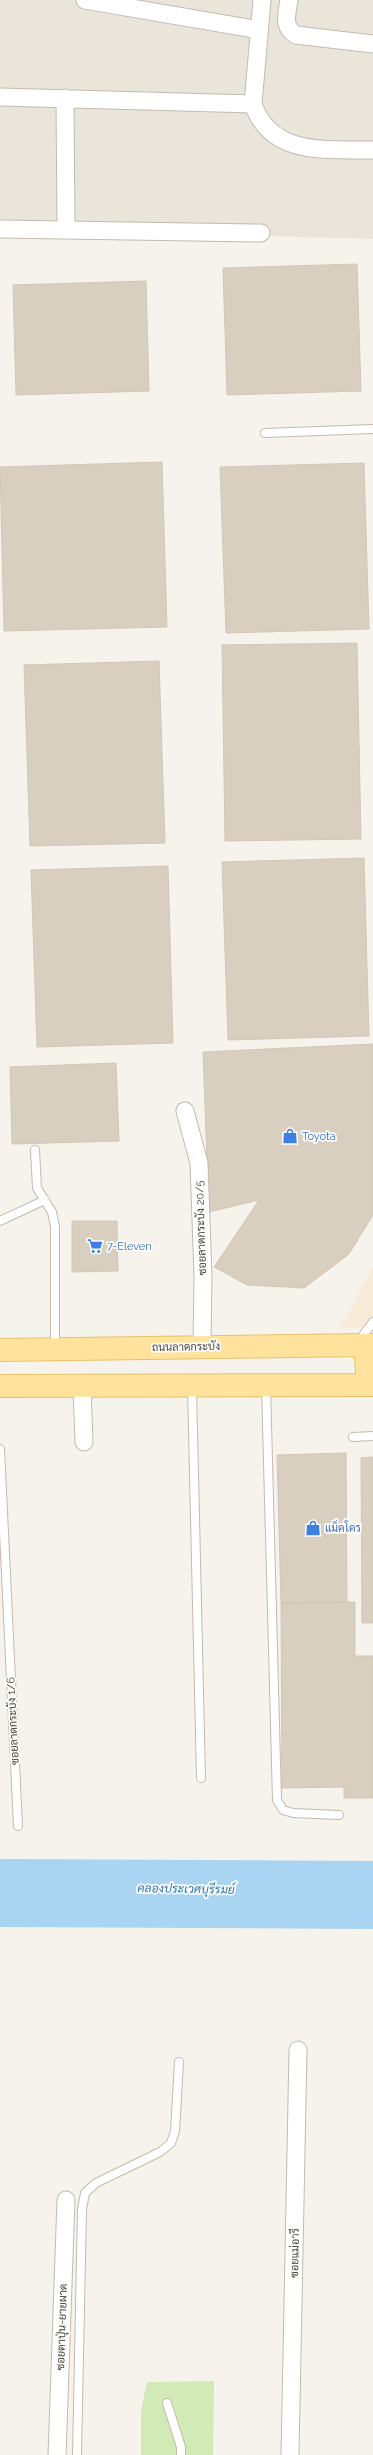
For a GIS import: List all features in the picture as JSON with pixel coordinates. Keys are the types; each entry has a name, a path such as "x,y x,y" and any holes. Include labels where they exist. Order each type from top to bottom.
{"main road":[{"name":"ถนนลาดกระบัง","path":"0,1350 55,1348 369,1345"},
{"path":"0,1386 82,1387 192,1385 371,1385 369,1345"}],"street":[{"path":"85,0 259,30"},
{"path":"262,0 253,104 257,116 266,129 281,139 316,149 373,150"},
{"path":"289,0 286,23 288,29 296,35 373,44"},
{"path":"0,97 253,104"},
{"path":"65,98 66,230"},
{"path":"0,229 261,233"},
{"name":"ซอยลาดกระบัง 20/5","path":"185,1111 199,1163 203,1276 202,1347"},
{"path":"82,1387 84,1442"},
{"name":"ซอยแม่อารี","path":"290,2455 298,2050"},
{"name":"ซอยตาปุ่น-ยายผาด","path":"57,2455 66,2200"}],"lane":[{"path":"265,432 373,429"},
{"path":"35,1150 37,1188 52,1212 55,1227 55,1348"},
{"path":"0,1221 45,1200"},
{"path":"369,1345 364,1334 373,1322"},
{"path":"192,1385 201,1778"},
{"path":"266,1385 277,1800 283,1810 293,1813 339,1815"},
{"path":"353,1437 373,1436"},
{"name":"ซอยลาดกระบัง 1/6","path":"0,1449 18,1826"},
{"path":"76,2455 82,2209 85,2193 96,2183 160,2152 171,2143 175,2131 179,2062"},
{"path":"167,2403 181,2447 181,2455"}],"shaded area":[{"path":"0,0 373,0 373,239 0,229"},
{"path":"373,1266 373,1327 340,1328"}],"green space":[{"path":"214,2381 213,2455 141,2455 141,2410 147,2382"}],"water":[{"name":"คลองประเวศบุรีรมย์","path":"0,1859 373,1861 373,1929 0,1927"}],"building":[{"path":"357,264 361,391 227,395 223,268"},
{"path":"146,281 149,391 16,395 13,285"},
{"path":"162,462 167,627 4,631 0,467"},
{"path":"364,463 369,629 226,633 220,467"},
{"path":"357,643 361,839 225,841 222,645"},
{"path":"159,661 165,843 30,846 24,665"},
{"path":"364,858 369,1036 228,1040 222,862"},
{"path":"168,866 173,1043 37,1047 31,870"},
{"name":"Toyota","path":"373,1044 373,1215 349,1254 304,1288 247,1285 214,1267 259,1200 209,1212 203,1052"},
{"path":"116,1063 119,1141 12,1144 10,1067"},
{"name":"7-Eleven","path":"72,1221 117,1221 118,1271 72,1272"},
{"name":"แม็คโคร","path":"346,1453 347,1602 281,1603 277,1455"},
{"path":"373,1457 373,1623 362,1623 361,1458"},
{"path":"355,1602 355,1656 373,1656 373,1798 344,1798 344,1787 282,1788 281,1603"}],"place":[{"name":"Toyota","path":"290,1136"},
{"name":"7-Eleven","path":"95,1246"},
{"name":"แม็คโคร","path":"313,1528"}]}
